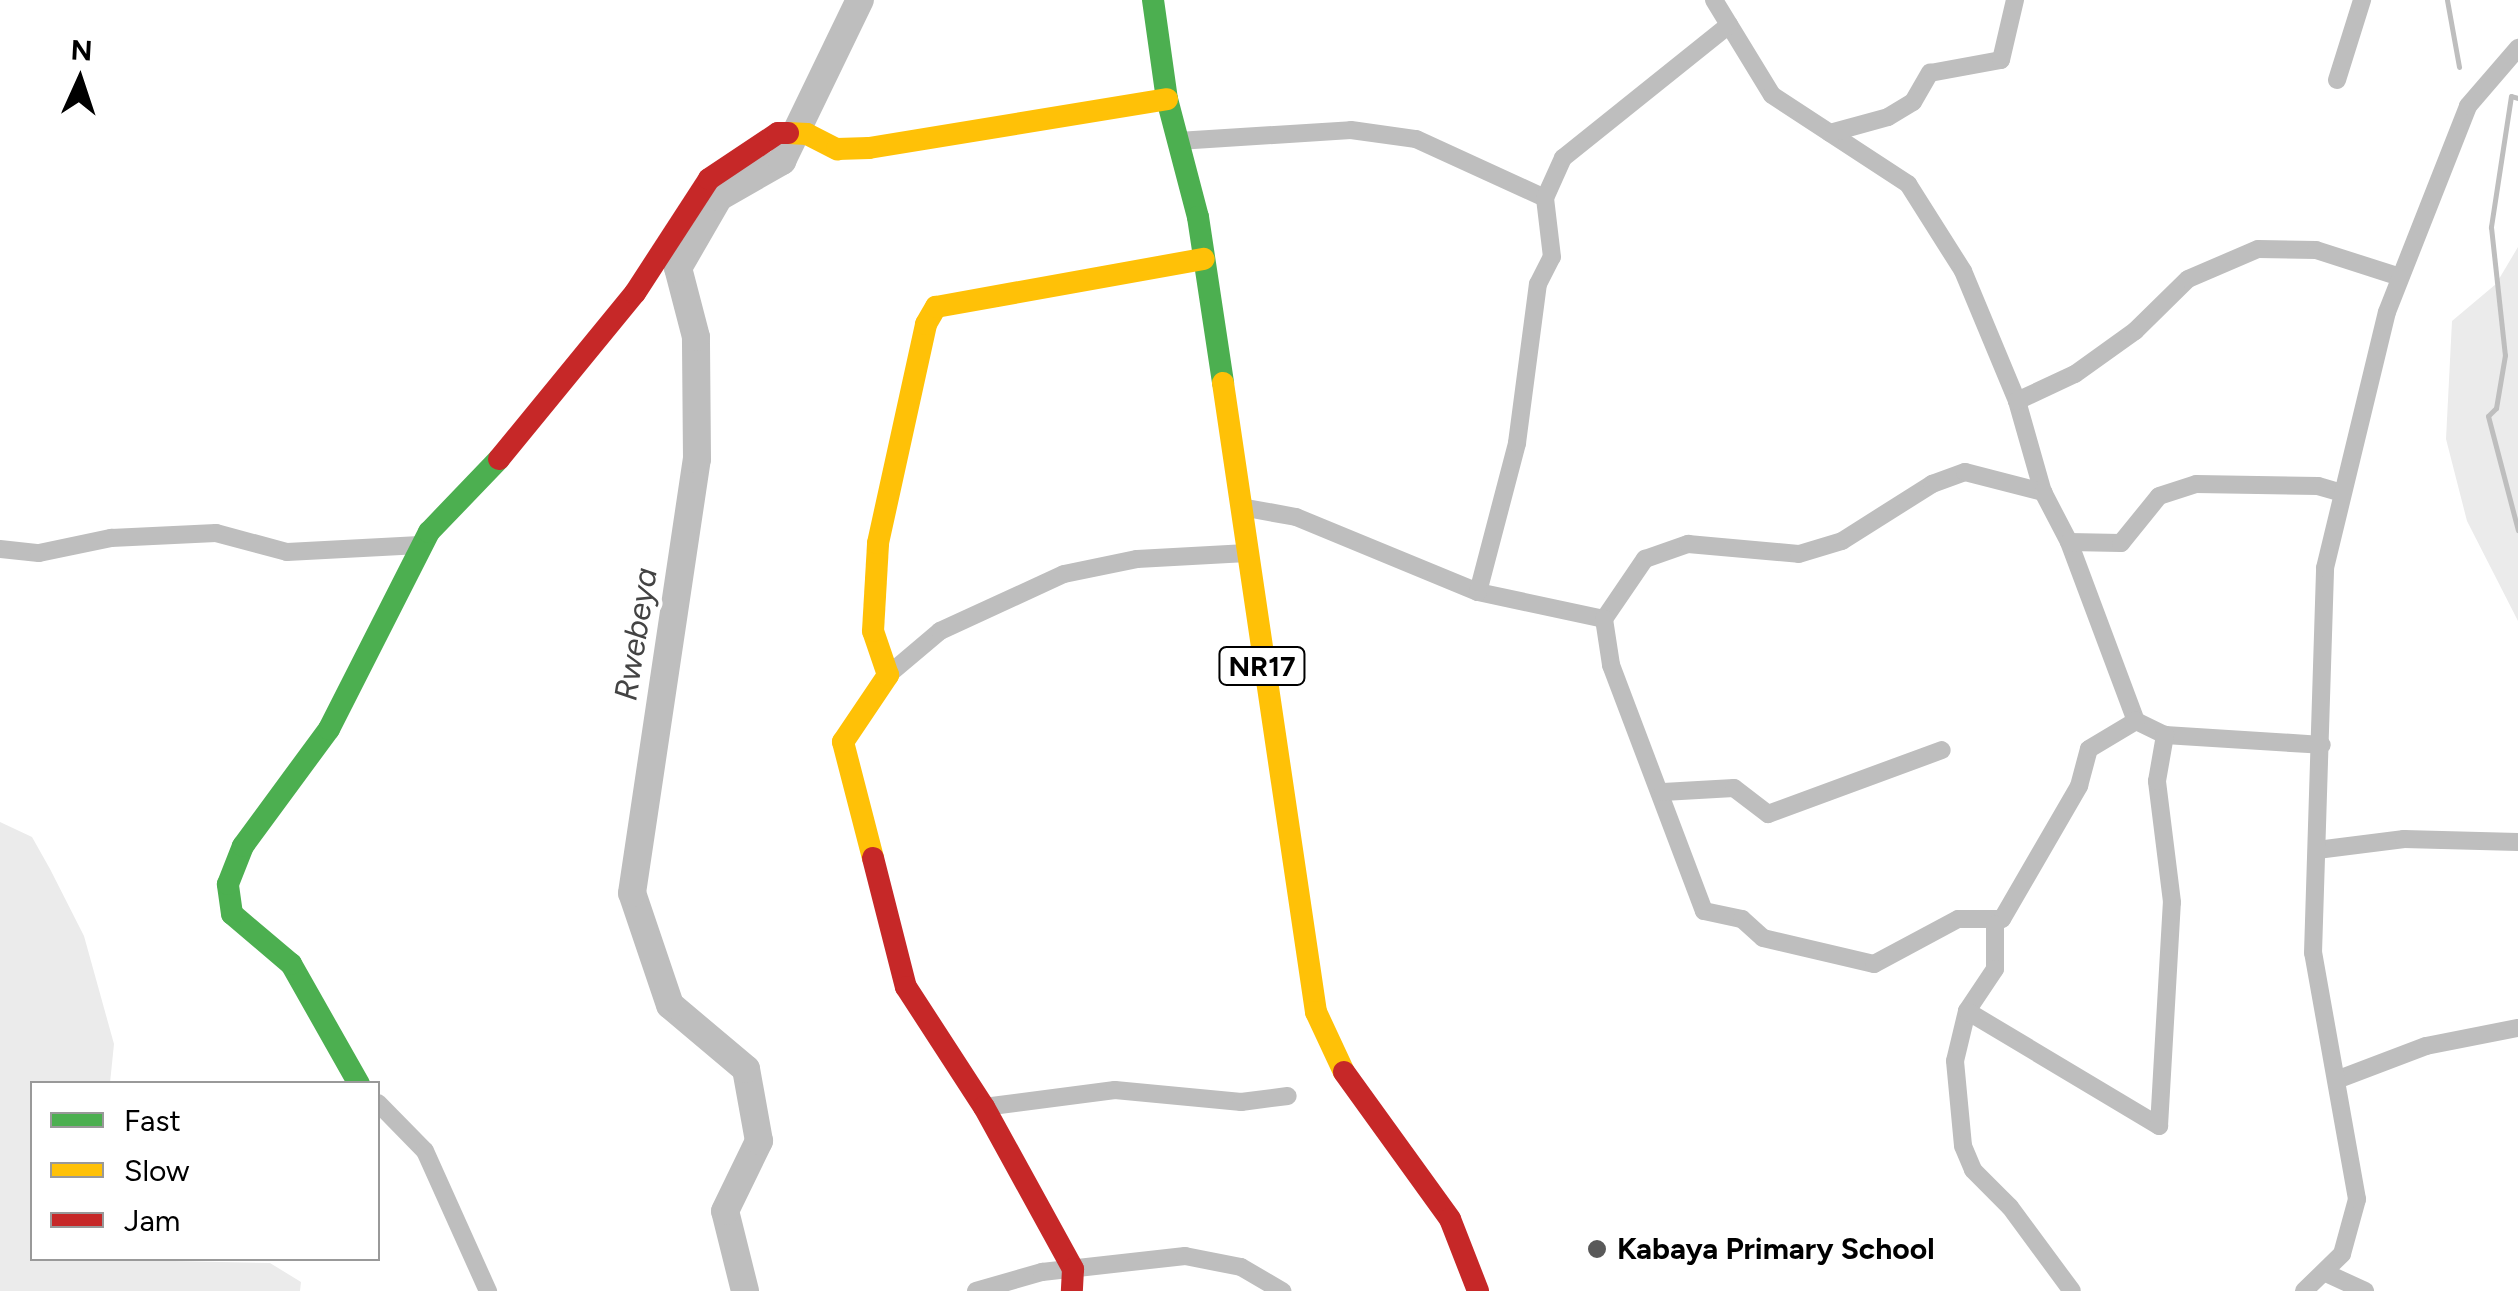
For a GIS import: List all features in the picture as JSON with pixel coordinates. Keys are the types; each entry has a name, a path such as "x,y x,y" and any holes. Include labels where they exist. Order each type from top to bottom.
{"street":[{"name":"NR17","path":"1153,0 1167,99 1204,258 1316,1012 1331,1050 1371,1116 1450,1220 1478,1291"},
{"path":"1714,0 1772,95 1908,184 1963,272 2017,401 2043,492 2069,542 2136,721 2165,735 2322,745"},
{"path":"1830,132 1888,117 1913,102 1930,73 2000,60 2015,0"},
{"path":"2337,80 2362,0"},
{"path":"1478,592 1517,443 1538,284 1552,258 1545,198 1563,158 1729,25"},
{"path":"2304,1291 2326,1273 2347,1244 2357,1200 2339,1080 2313,953 2322,745 2318,618 2338,492 2400,277 2468,106 2518,48"},
{"path":"356,1081 291,964 232,914 228,884 243,846 328,728 420,545 533,423 634,292 709,179 778,133 807,134 836,149 869,148 1167,99"},
{"path":"1178,142 1351,130 1416,140 1545,198"},
{"path":"2017,401 2076,374 2136,331 2188,279 2258,249 2316,250 2400,277"},
{"path":"888,676 873,631 878,543 926,324 936,307 1204,258"},
{"path":"1995,924 1958,919 1874,964 1762,938 1742,919 1704,911 1664,792 1611,665 1604,619 1645,558 1688,544 1799,554 1842,542 1932,484 1965,472 2043,492"},
{"path":"2069,542 2121,543 2160,496 2196,484 2318,486 2338,492"},
{"path":"1241,507 1296,518 1478,592 1604,619"},
{"path":"0,549 39,553 112,538 216,533 287,552 420,545"},
{"path":"1073,1280 984,1107 906,987 874,854 854,797 843,742 888,676 940,632 1064,574 1137,559 1246,553"},
{"path":"2072,1291 2010,1207 1972,1170 1963,1146 1955,1062 1967,1011 1995,969 1995,924 2054,832 2090,749 2136,721"},
{"path":"1967,1011 2158,1126 2172,902 2157,781 2165,735"},
{"path":"1664,792 1734,788 1768,814 1942,750"},
{"path":"2317,850 2404,839 2518,842"},
{"path":"2339,1080 2426,1046 2518,1028"},
{"path":"984,1107 1115,1090 1241,1102 1288,1096"},
{"path":"380,1105 425,1151 488,1291"},
{"path":"976,1291 1073,1280 1204,1256 1282,1291"},
{"path":"2326,1273 2365,1291"}],"shaded area":[{"path":"2518,247 2518,621 2467,521 2446,439 2452,321 2496,284"},
{"path":"0,822 32,837 50,869 84,936 114,1044 110,1081 30,1081 30,1261 270,1263 301,1282 300,1291 0,1291"}],"waterway":[{"name":"Rwebeya","path":"745,1291 725,1211 759,1141 746,1069 670,1005 632,893 697,459 696,337 678,268 719,197 782,161 860,0"},
{"path":"2447,0 2459,67"},
{"path":"2518,98 2511,96 2491,227 2505,355 2496,408 2488,416 2518,530"}],"traffic: fast":[{"path":"1153,0 1167,99 1198,217 1223,383"},
{"path":"357,1081 291,964 232,914 228,884 243,846 329,729 429,532 499,459"}],"traffic: slow":[{"path":"788,133 807,134 837,149 869,148 1167,99"},
{"path":"873,858 843,742 888,675 873,631 878,543 926,324 936,307 1204,259"},
{"path":"1223,383 1316,1012 1344,1072"}],"traffic: jam":[{"path":"499,459 635,293 709,179 778,133 788,133"},
{"path":"873,858 906,987 984,1107 1073,1269 1072,1291"},
{"path":"1344,1072 1450,1219 1478,1291"}],"place":[{"name":"Kabaya Primary School","path":"1597,1249"}]}
